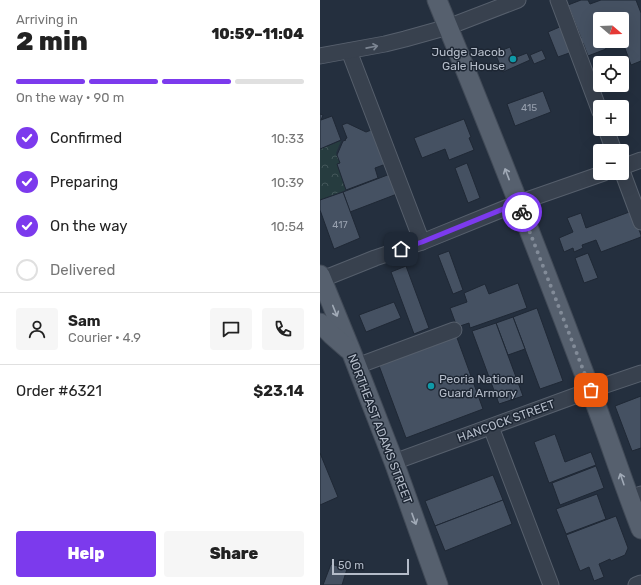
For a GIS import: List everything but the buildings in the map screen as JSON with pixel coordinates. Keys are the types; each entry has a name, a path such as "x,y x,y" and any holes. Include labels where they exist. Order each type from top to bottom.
{"main road":[{"path":"437,0 591,390 635,496 641,529"},
{"name":"NORTHEAST ADAMS STREET","path":"320,278 354,359 394,462 438,585"},
{"path":"320,323 354,359"}],"street":[{"path":"320,56 385,44 448,27 518,0"},
{"path":"558,0 596,100"},
{"path":"349,50 418,243"},
{"path":"629,164 641,160"},
{"path":"320,278 418,243 518,203 593,177"},
{"path":"625,180 641,222"},
{"path":"396,199 418,243"},
{"path":"354,359 454,330"},
{"name":"HANCOCK STREET","path":"394,462 641,373"},
{"path":"491,427 551,585"},
{"path":"636,585 641,583"}],"green space":[{"path":"341,141 336,153 340,163 337,165 346,190 320,200 320,149"}],"way so far":[{"path":"522,212 591,390"}],"place":[{"name":"Judge Jacob Gale House","path":"513,59"},
{"name":"Peoria National Guard Armory","path":"431,386"}],"route":[{"path":"401,249 518,203 522,212"}]}
